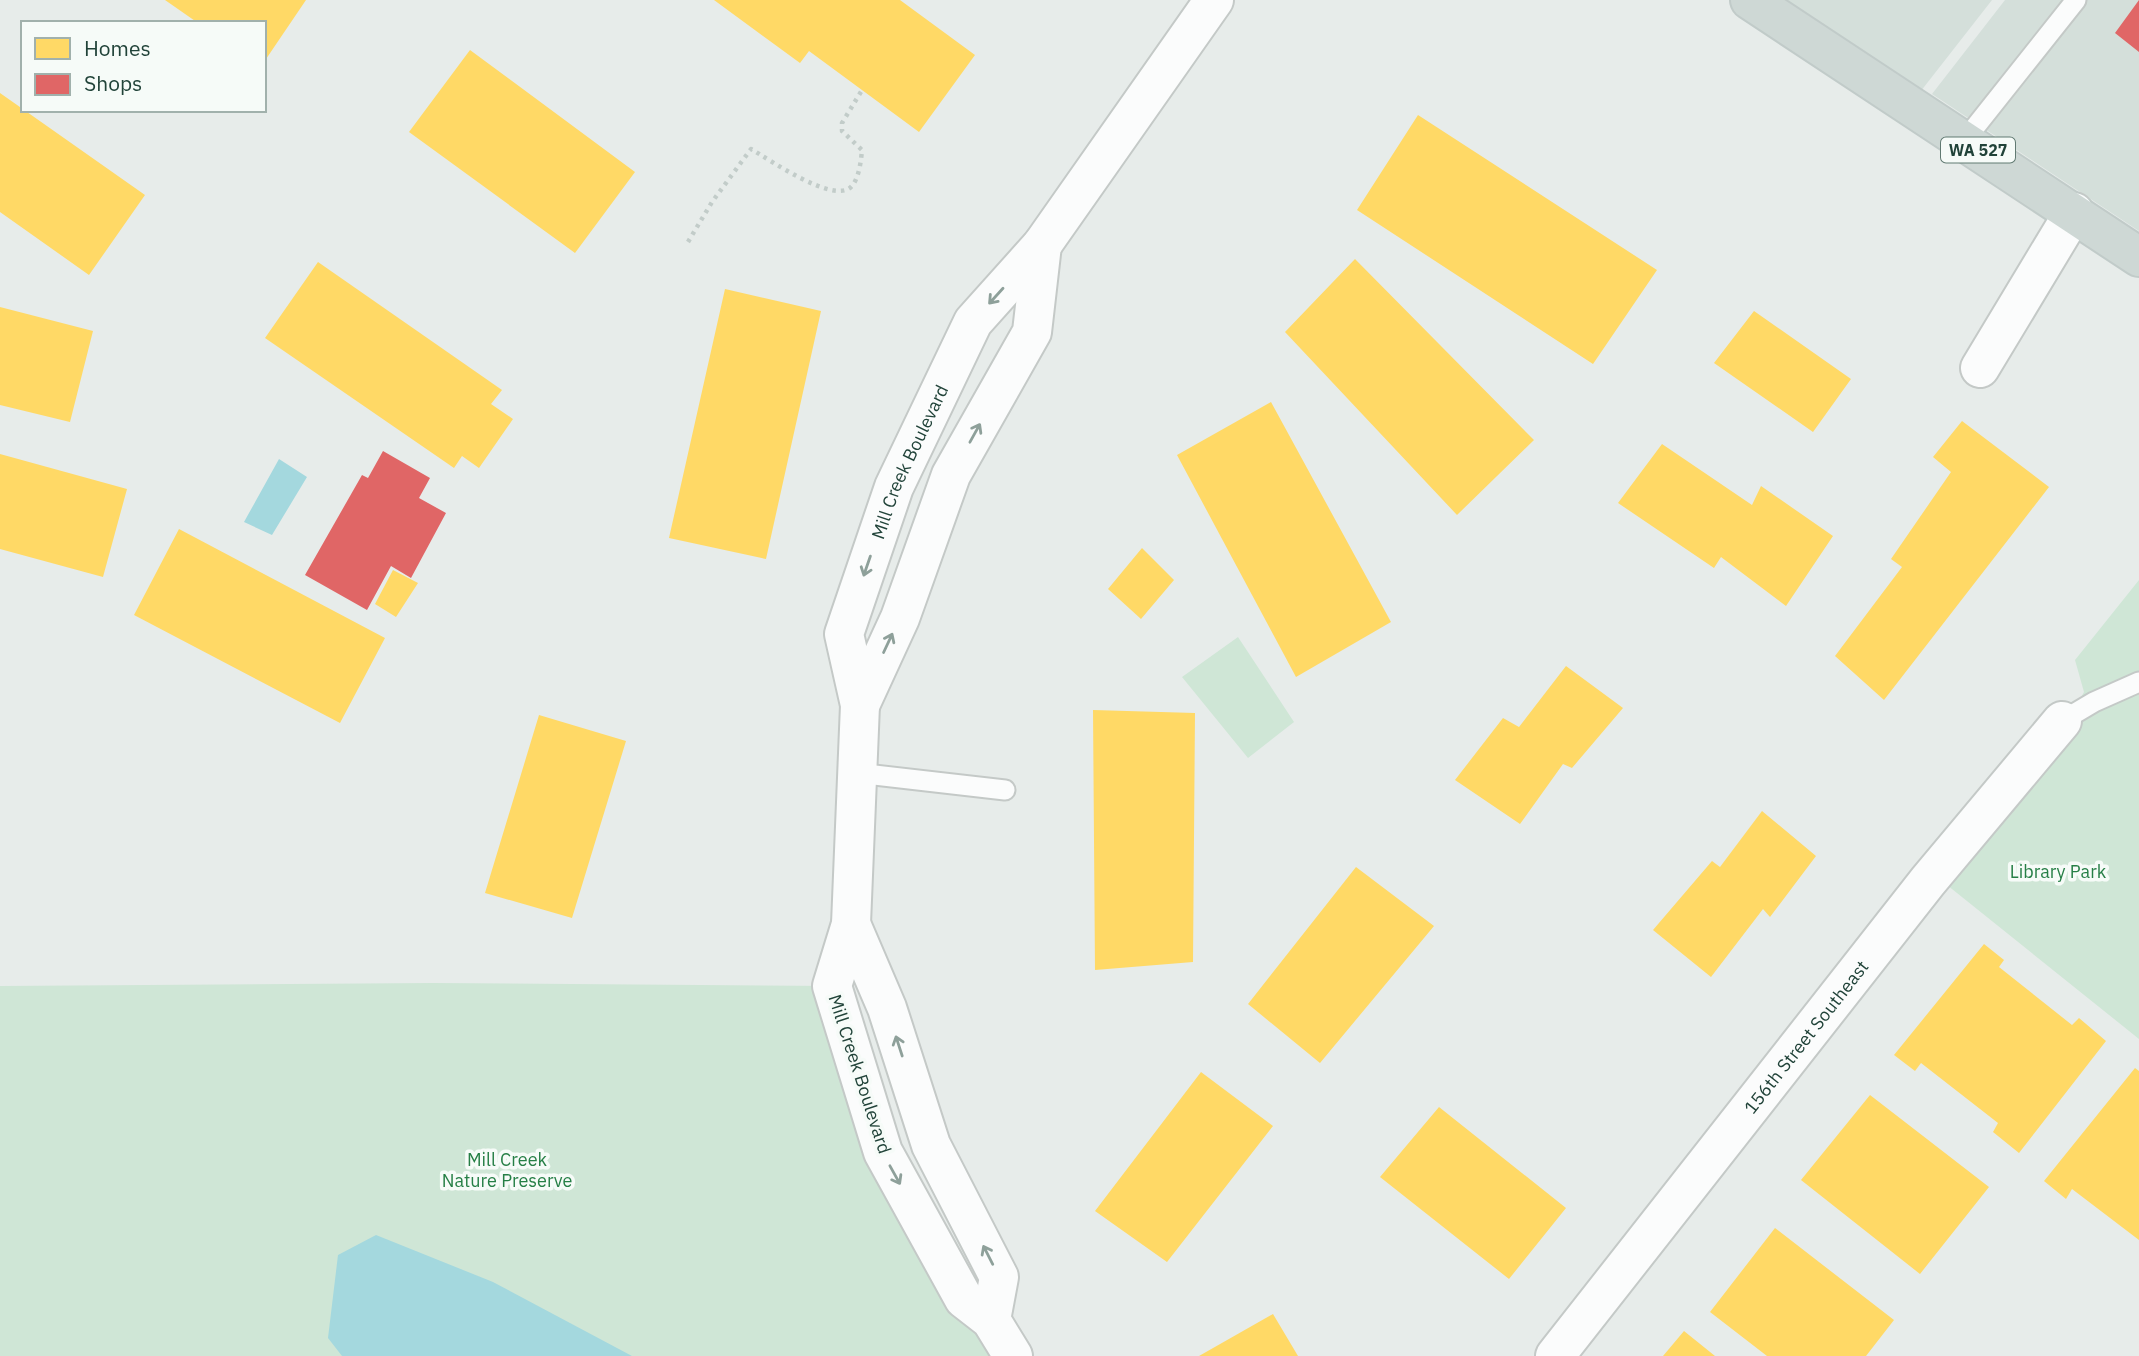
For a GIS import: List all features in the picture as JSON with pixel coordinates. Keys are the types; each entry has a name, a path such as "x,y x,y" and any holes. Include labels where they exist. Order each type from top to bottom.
{"main road":[{"name":"WA 527","path":"1750,0 2139,257"}],"street":[{"name":"Mill Creek Boulevard","path":"1013,1356 992,1320 964,1300 883,1152 832,986 851,924 860,705 844,634 894,487 974,322 1042,245 1214,0"},
{"path":"1980,368 2074,212"},
{"name":"Mill Creek Boulevard","path":"860,705 900,618 951,475 1032,332 1042,245"},
{"name":"156th Street Southeast","path":"1555,1356 1928,881 2062,721"}],"lane":[{"path":"1964,141 2076,0"},
{"path":"2062,721 2094,702 2139,682"},
{"path":"857,773 1005,790"}],"path":[{"path":"688,242 712,202 751,149 826,190 843,191 852,187 862,150 842,131 842,123 862,90"}],"shaded area":[{"path":"1749,0 1992,0 1910,105"},
{"path":"2005,0 2139,0 2139,231 1932,94"}],"green space":[{"name":"Library Park","path":"2139,580 2139,1039 1947,885 2061,733 2084,692 2075,660"},
{"path":"1238,637 1294,722 1248,758 1182,677"},
{"name":"Mill Creek Nature Preserve","path":"433,983 832,986 883,1152 1013,1356 0,1356 0,986"}],"water":[{"path":"279,459 307,477 272,535 244,522"},
{"path":"376,1235 493,1282 632,1356 342,1356 328,1338 338,1255"}],"building: Homes":[{"path":"165,0 306,0 266,59 266,21 195,21"},
{"path":"714,0 900,0 975,55 919,132 809,51 800,63"},
{"path":"470,50 635,172 575,253 409,132"},
{"path":"0,93 21,108 21,112 27,112 145,195 89,275 0,212"},
{"path":"1418,115 1657,270 1593,364 1357,210"},
{"path":"1355,259 1534,440 1457,515 1285,332"},
{"path":"318,262 502,390 491,404 513,419 479,468 462,456 454,468 265,338"},
{"path":"725,289 821,311 766,559 669,538"},
{"path":"0,307 93,331 70,422 0,405"},
{"path":"1754,311 1851,379 1813,432 1714,363"},
{"path":"1271,402 1391,622 1296,677 1177,455"},
{"path":"1962,421 2049,487 1884,700 1835,656 1902,567 1891,559 1951,472 1933,457"},
{"path":"1662,444 1752,505 1761,486 1833,536 1786,606 1721,557 1714,568 1618,503"},
{"path":"0,454 127,489 103,577 0,549"},
{"path":"179,529 385,638 340,723 134,615"},
{"path":"1142,548 1174,580 1141,619 1108,589"},
{"path":"393,570 418,583 396,617 375,604"},
{"path":"1566,666 1623,708 1572,768 1563,764 1520,824 1455,780 1503,718 1519,727"},
{"path":"1093,710 1195,713 1193,962 1095,970"},
{"path":"539,715 626,741 572,918 485,893"},
{"path":"1762,811 1816,856 1770,917 1763,909 1711,977 1653,930 1712,861 1720,867"},
{"path":"1356,867 1434,926 1320,1063 1248,1004"},
{"path":"1984,944 2004,960 1999,967 2072,1025 2079,1018 2106,1041 2019,1153 1993,1132 1998,1123 1921,1063 1915,1071 1894,1055"},
{"path":"2135,1068 2139,1071 2139,1240 2072,1189 2066,1199 2044,1181"},
{"path":"1201,1072 1273,1126 1167,1262 1095,1211"},
{"path":"1870,1095 1989,1187 1920,1274 1801,1180"},
{"path":"1439,1107 1566,1208 1509,1279 1380,1177"},
{"path":"1775,1228 1894,1320 1866,1356 1767,1356 1710,1312"},
{"path":"1273,1314 1298,1356 1199,1356"},
{"path":"1684,1331 1715,1356 1663,1356"}],"building: Shops":[{"path":"2139,0 2139,52 2115,33"},
{"path":"383,451 430,478 419,498 446,513 411,578 391,566 367,610 305,575 362,475 368,478"}]}
